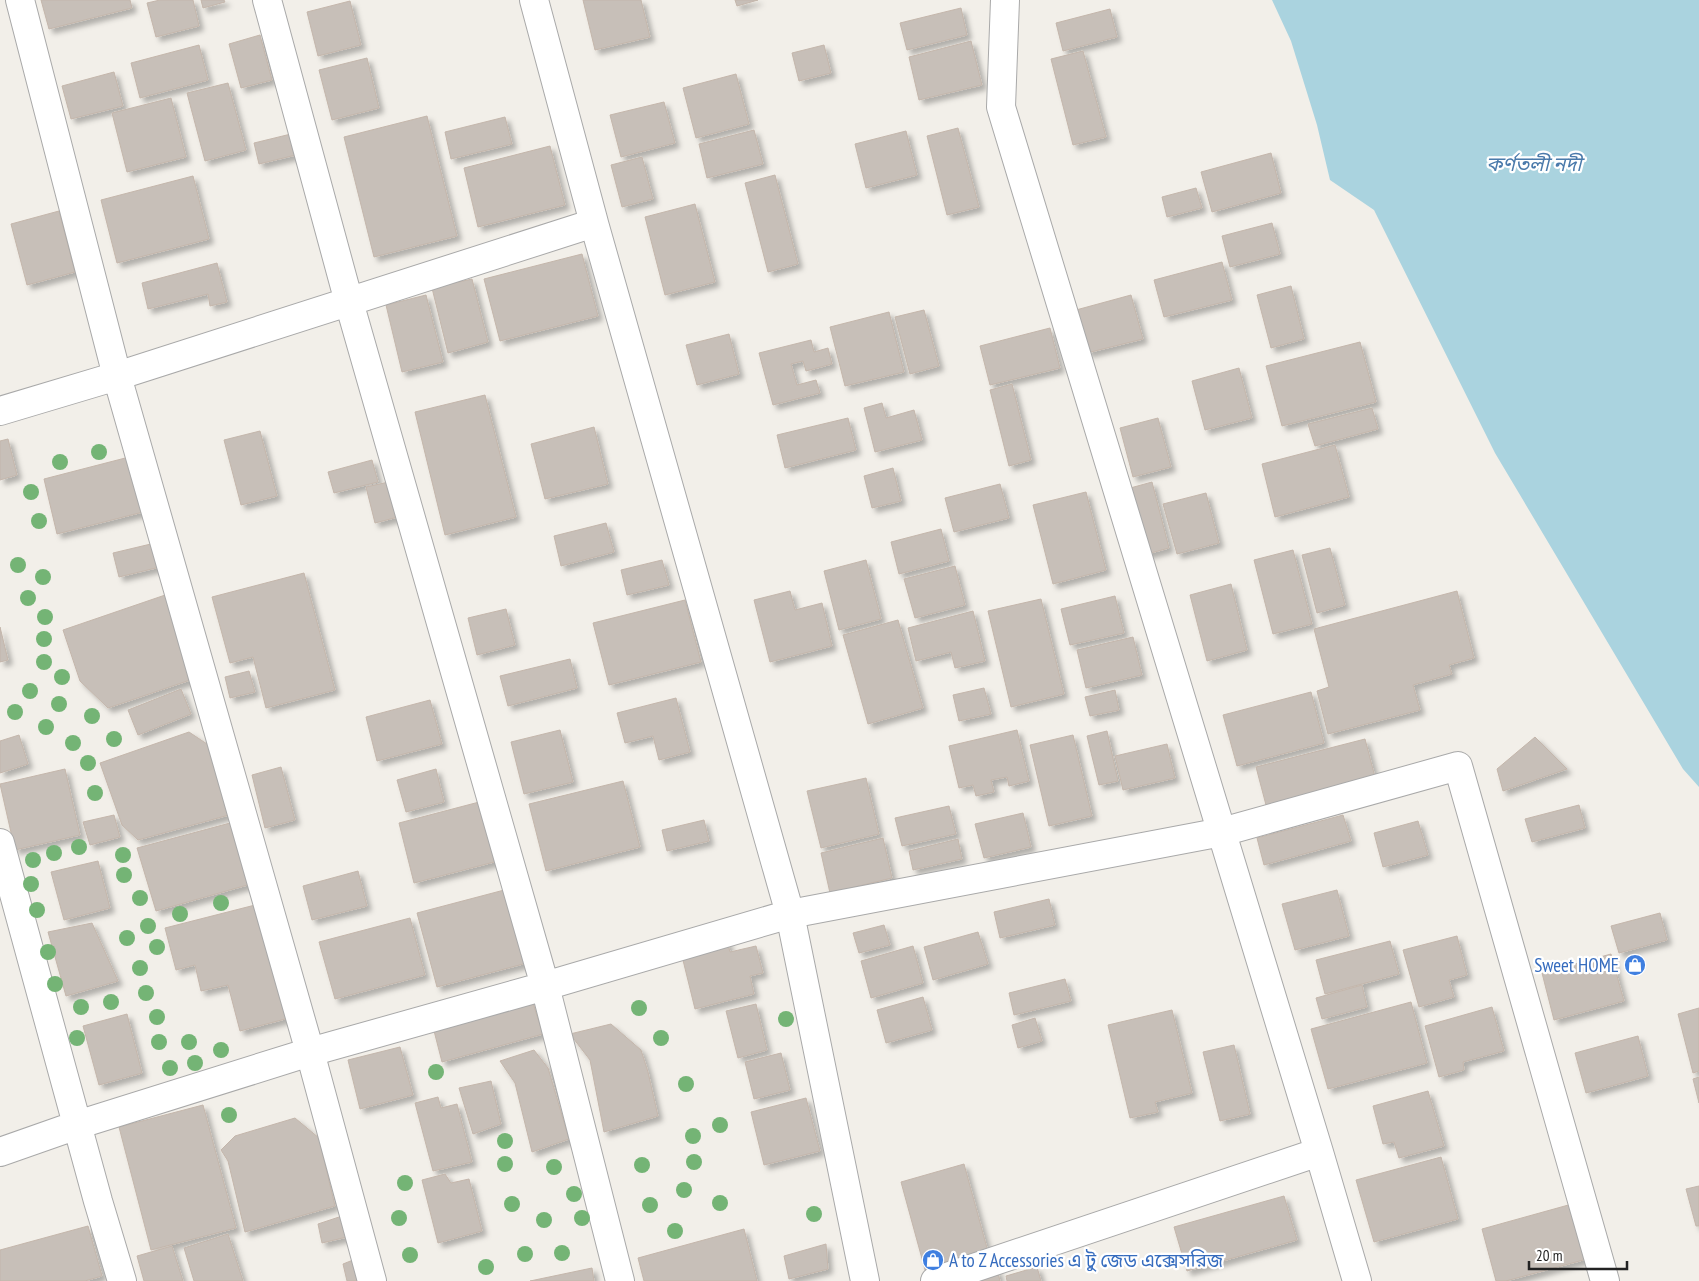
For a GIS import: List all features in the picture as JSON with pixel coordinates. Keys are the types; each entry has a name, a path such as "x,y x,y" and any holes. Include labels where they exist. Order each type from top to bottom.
{"street":[{"path":"20,0 117,376 310,1052 372,1281"},
{"path":"267,0 349,302 545,986 620,1281"},
{"path":"534,0 594,223 790,914 865,1281"},
{"path":"1005,0 1001,107 1357,1281"},
{"path":"0,411 117,376 594,223"},
{"path":"0,1152 77,1125 310,1052 545,986 790,914 1222,832 1458,766 1605,1281"},
{"path":"0,843 122,1281"},
{"path":"935,1281 1319,1152"}],"water":[{"name":"কর্ণতলী নদী","path":"1272,0 1699,0 1699,787 1683,769 1495,453 1374,210 1330,180 1317,125 1291,41"}],"building":[{"path":"41,0 130,0 132,8 49,29"},
{"path":"160,0 193,0 199,26 156,37 147,3"},
{"path":"201,0 224,0 225,2 203,8"},
{"path":"583,0 641,0 650,37 595,50"},
{"path":"735,0 758,0 737,6"},
{"path":"350,1 361,45 318,56 307,12"},
{"path":"961,8 967,35 907,50 900,23"},
{"path":"1110,9 1117,37 1063,51 1056,23"},
{"path":"260,35 272,80 241,88 229,44"},
{"path":"971,41 982,85 919,100 909,57"},
{"path":"199,45 208,80 140,98 131,63"},
{"path":"824,45 831,73 799,81 792,53"},
{"path":"1083,51 1106,137 1073,145 1051,59"},
{"path":"367,58 379,108 332,120 319,70"},
{"path":"114,72 123,106 71,119 62,86"},
{"path":"736,74 749,124 696,138 683,88"},
{"path":"228,83 246,150 205,161 187,93"},
{"path":"171,98 186,157 127,172 112,113"},
{"path":"664,102 675,143 621,157 610,115"},
{"path":"427,116 457,236 374,257 344,137"},
{"path":"505,117 512,144 451,159 445,132"},
{"path":"958,128 979,207 947,215 927,136"},
{"path":"754,130 763,164 707,178 699,144"},
{"path":"906,131 917,175 866,188 855,144"},
{"path":"295,133 300,154 259,164 254,143"},
{"path":"550,146 565,205 478,227 464,168"},
{"path":"1271,153 1281,193 1212,212 1201,172"},
{"path":"642,157 653,199 622,207 611,165"},
{"path":"775,175 798,264 768,272 745,183"},
{"path":"193,176 209,239 117,263 101,200"},
{"path":"1196,188 1202,208 1167,217 1162,197"},
{"path":"695,204 715,282 665,295 645,217"},
{"path":"59,211 75,272 27,285 11,224"},
{"path":"1272,223 1280,254 1230,267 1222,236"},
{"path":"582,254 598,316 500,341 484,279"},
{"path":"1222,262 1232,300 1164,317 1154,280"},
{"path":"217,263 227,302 210,306 208,294 148,309 142,283"},
{"path":"472,279 488,342 448,353 432,288"},
{"path":"1291,286 1304,339 1271,348 1257,295"},
{"path":"426,295 443,362 402,372 386,305"},
{"path":"1131,295 1143,339 1087,353 1076,310"},
{"path":"924,310 939,366 910,374 895,317"},
{"path":"889,312 904,372 845,386 830,327"},
{"path":"1050,328 1060,368 990,385 980,346"},
{"path":"729,334 739,374 697,385 686,345"},
{"path":"811,340 814,352 828,348 832,364 806,371 803,361 791,364 797,385 816,380 820,393 773,405 759,353"},
{"path":"1360,342 1376,402 1282,426 1266,366"},
{"path":"1239,368 1252,418 1205,430 1192,381"},
{"path":"1012,384 1031,460 1009,466 990,390"},
{"path":"485,395 516,517 445,535 415,412"},
{"path":"882,403 886,418 914,410 922,440 875,452 864,408"},
{"path":"1372,408 1378,429 1315,446 1308,424"},
{"path":"848,418 856,450 785,468 777,435"},
{"path":"1158,418 1171,467 1133,477 1120,428"},
{"path":"594,427 608,484 545,499 531,444"},
{"path":"260,431 277,496 241,505 224,440"},
{"path":"8,439 17,475 0,480 0,441"},
{"path":"1335,445 1349,497 1275,517 1262,464"},
{"path":"133,456 147,511 57,534 44,479"},
{"path":"372,460 378,482 334,493 328,472"},
{"path":"893,468 901,501 872,508 864,476"},
{"path":"393,481 402,516 375,523 366,487"},
{"path":"1152,482 1169,548 1140,556 1123,490"},
{"path":"1000,484 1009,518 954,532 945,498"},
{"path":"1086,492 1106,570 1053,584 1033,505"},
{"path":"1206,493 1219,543 1177,554 1163,504"},
{"path":"606,523 614,552 561,566 554,536"},
{"path":"941,529 949,561 899,574 891,542"},
{"path":"155,543 160,567 119,577 113,553"},
{"path":"1330,548 1345,605 1317,613 1302,555"},
{"path":"1293,550 1312,624 1273,634 1254,560"},
{"path":"662,560 669,585 627,595 621,570"},
{"path":"866,560 881,619 839,630 824,571"},
{"path":"955,566 965,605 915,618 904,579"},
{"path":"304,573 335,690 266,708 253,657 230,663 212,597"},
{"path":"1231,584 1247,650 1207,661 1190,595"},
{"path":"790,591 795,610 822,603 832,646 770,662 754,600"},
{"path":"1457,591 1474,658 1449,665 1452,674 1413,685 1420,710 1328,734 1317,691 1329,687 1314,629"},
{"path":"171,593 199,677 108,708 80,681 63,630"},
{"path":"1115,596 1124,633 1070,645 1061,609"},
{"path":"1041,599 1064,694 1011,707 988,611"},
{"path":"685,600 701,662 609,685 593,623"},
{"path":"506,609 515,645 477,655 468,618"},
{"path":"973,611 985,661 955,668 951,652 916,661 908,628"},
{"path":"898,620 923,708 868,724 843,635"},
{"path":"0,627 8,660 0,662"},
{"path":"1133,637 1142,675 1086,688 1077,650"},
{"path":"570,659 577,688 508,706 500,676"},
{"path":"249,671 255,692 230,698 225,677"},
{"path":"984,688 991,714 959,721 953,695"},
{"path":"181,689 191,714 138,735 128,710"},
{"path":"1115,690 1119,710 1090,716 1085,697"},
{"path":"1311,692 1324,743 1237,766 1223,715"},
{"path":"676,698 690,752 659,760 653,736 625,743 617,713"},
{"path":"430,700 442,744 377,761 366,717"},
{"path":"560,730 573,782 524,794 511,742"},
{"path":"1017,730 1029,781 1009,786 1007,777 991,780 994,792 976,796 973,785 959,788 949,746"},
{"path":"1107,731 1118,781 1099,785 1087,736"},
{"path":"189,732 210,746 229,815 138,840 122,825 100,763"},
{"path":"19,735 28,764 0,773 0,741"},
{"path":"1073,735 1092,816 1049,826 1030,745"},
{"path":"1535,737 1567,769 1503,791 1497,769"},
{"path":"1365,739 1375,777 1266,805 1256,767"},
{"path":"1167,744 1175,778 1123,790 1115,756"},
{"path":"281,767 295,820 265,828 252,775"},
{"path":"65,769 80,835 15,850 0,784"},
{"path":"436,769 444,802 406,812 397,780"},
{"path":"866,778 879,834 821,848 807,791"},
{"path":"623,781 640,847 546,871 529,804"},
{"path":"483,801 498,861 414,883 399,823"},
{"path":"1579,805 1585,828 1532,842 1525,819"},
{"path":"949,806 956,834 902,846 895,818"},
{"path":"1023,813 1031,847 984,858 975,824"},
{"path":"114,815 120,837 90,845 83,822"},
{"path":"1343,815 1351,841 1264,865 1257,838"},
{"path":"704,820 709,841 667,851 662,830"},
{"path":"1418,821 1428,855 1383,867 1374,833"},
{"path":"230,823 251,884 156,911 137,848"},
{"path":"883,838 892,878 830,893 821,853"},
{"path":"958,839 962,859 913,870 909,851"},
{"path":"98,861 110,908 64,920 51,872"},
{"path":"358,871 367,906 312,920 303,886"},
{"path":"508,889 527,963 437,987 417,913"},
{"path":"1337,890 1349,936 1295,950 1282,904"},
{"path":"1049,899 1055,925 1000,938 994,912"},
{"path":"259,904 289,1018 240,1031 228,985 201,991 195,965 176,970 165,928"},
{"path":"1660,913 1667,940 1619,953 1611,926"},
{"path":"410,918 425,975 335,999 319,942"},
{"path":"92,923 118,981 66,996 48,932"},
{"path":"884,925 890,945 859,953 853,933"},
{"path":"978,932 988,964 933,980 924,947"},
{"path":"1457,936 1467,975 1449,980 1454,997 1419,1007 1403,950"},
{"path":"727,940 730,952 756,946 763,973 750,976 754,994 695,1009 681,952"},
{"path":"1390,941 1399,974 1325,994 1316,960"},
{"path":"913,946 923,983 871,998 861,961"},
{"path":"1611,954 1624,1001 1554,1020 1542,973"},
{"path":"1065,979 1071,1001 1014,1015 1009,993"},
{"path":"1362,985 1367,1007 1322,1019 1316,998"},
{"path":"531,997 543,1034 442,1062 432,1023"},
{"path":"923,997 932,1030 886,1043 877,1010"},
{"path":"1411,1002 1427,1063 1328,1089 1311,1029"},
{"path":"756,1004 767,1050 738,1058 726,1011"},
{"path":"1492,1007 1504,1051 1463,1062 1464,1070 1439,1077 1425,1026"},
{"path":"1699,1008 1699,1071 1693,1073 1678,1014"},
{"path":"1172,1010 1192,1093 1155,1102 1158,1112 1130,1118 1108,1025"},
{"path":"127,1014 142,1073 99,1085 83,1026"},
{"path":"1035,1018 1042,1041 1018,1048 1012,1025"},
{"path":"611,1024 641,1050 658,1116 604,1132 590,1060 570,1034"},
{"path":"1638,1036 1648,1076 1586,1093 1575,1053"},
{"path":"1234,1045 1250,1114 1220,1121 1203,1052"},
{"path":"400,1047 413,1095 360,1109 348,1060"},
{"path":"534,1050 548,1068 569,1139 532,1152 515,1083 500,1061"},
{"path":"781,1053 790,1090 754,1099 745,1062"},
{"path":"1699,1077 1699,1103 1693,1079"},
{"path":"491,1081 501,1124 473,1134 459,1088"},
{"path":"1428,1091 1444,1146 1399,1158 1394,1142 1383,1144 1373,1106"},
{"path":"438,1097 441,1108 457,1104 472,1162 433,1171 415,1103"},
{"path":"806,1098 820,1151 764,1165 751,1112"},
{"path":"203,1105 236,1228 151,1250 119,1127"},
{"path":"295,1118 319,1138 335,1206 245,1232 228,1161 221,1150 235,1136"},
{"path":"1441,1157 1458,1219 1374,1242 1356,1180"},
{"path":"964,1164 990,1259 927,1277 901,1182"},
{"path":"445,1174 451,1183 469,1179 482,1231 438,1243 422,1180"},
{"path":"1699,1186 1699,1226 1696,1226 1686,1189"},
{"path":"1284,1196 1297,1240 1187,1271 1174,1227"},
{"path":"1572,1204 1587,1259 1506,1281 1496,1281 1482,1229"},
{"path":"342,1216 347,1237 322,1243 318,1224"},
{"path":"88,1226 102,1276 85,1281 0,1281 0,1250"},
{"path":"744,1229 757,1281 644,1281 638,1258"},
{"path":"228,1234 243,1281 194,1281 184,1248"},
{"path":"826,1244 828,1269 789,1279 784,1256"},
{"path":"172,1246 183,1281 144,1281 137,1256"},
{"path":"358,1258 364,1281 347,1281 343,1264"},
{"path":"1037,1267 1041,1281 1007,1281 1006,1276"},
{"path":"592,1268 594,1281 530,1281"},
{"path":"997,1269 1000,1281 954,1281"}],"place":[{"name":"Sweet HOME","path":"1635,965"},
{"name":"A to Z Accessories এ টু জেড এক্সেসরিজ","path":"933,1260"}]}
